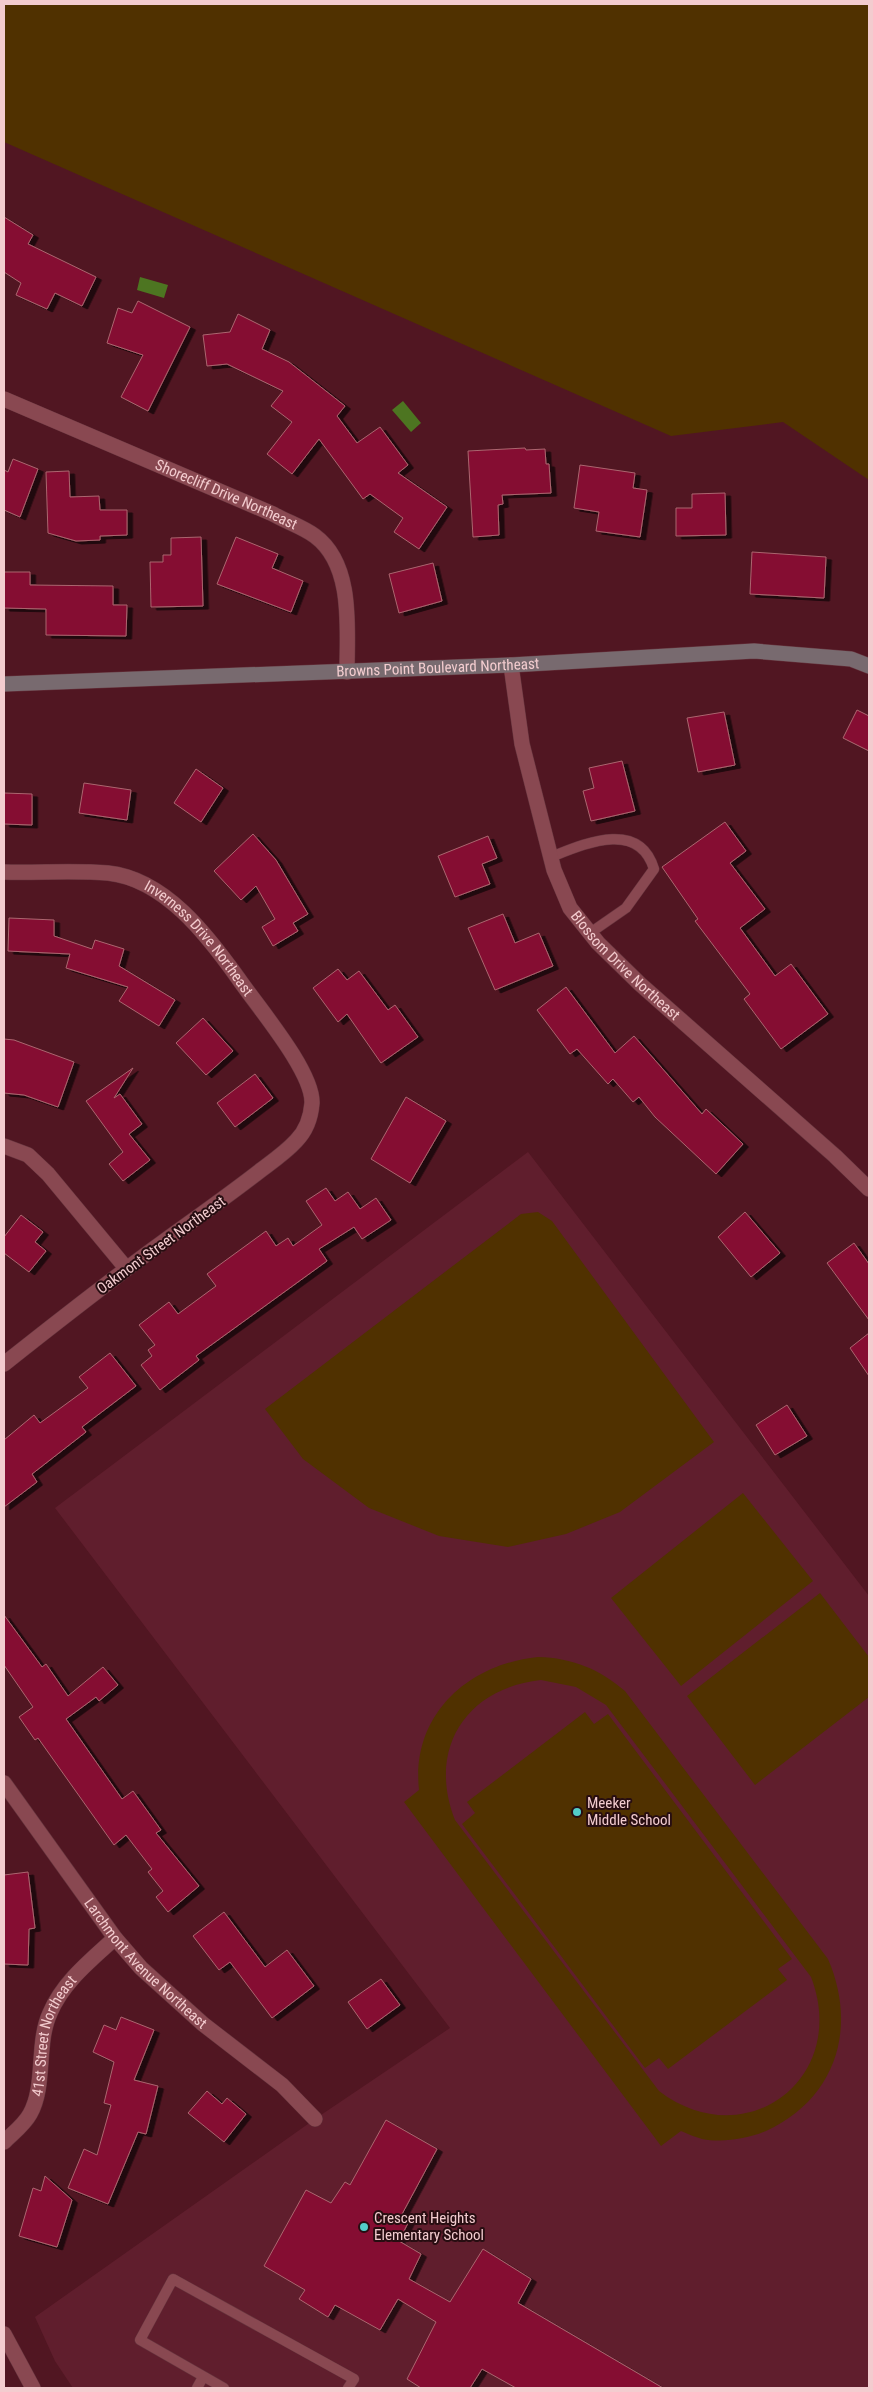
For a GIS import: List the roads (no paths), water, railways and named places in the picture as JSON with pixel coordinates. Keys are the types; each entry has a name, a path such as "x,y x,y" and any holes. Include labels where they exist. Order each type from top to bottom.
{"street":[{"name":"Shorecliff Drive Northeast","path":"4,399 273,514 316,537 335,563 346,591 347,672"},
{"name":"Browns Point Boulevard Northeast","path":"4,684 511,665 754,651 842,658 869,666"},
{"name":"Blossom Drive Northeast","path":"511,665 522,744 551,857 562,893 570,908 590,933 640,984 835,1156 869,1190"},
{"name":"Inverness Drive Northeast","path":"4,872 110,874 142,883 170,902 202,932 228,964 306,1077 311,1088 312,1102 309,1118"},
{"name":"Oakmont Street Northeast","path":"4,1364 126,1268 238,1189 284,1152 298,1139 309,1118"},
{"path":"4,1146 28,1155 48,1174 126,1268"},
{"name":"Larchmont Avenue Northeast","path":"4,1783 115,1938 171,1996 203,2024 282,2084 315,2119"},
{"name":"41st Street Northeast","path":"4,2142 20,2127 30,2114 34,2104 45,2030 53,2006 80,1969 115,1938"},
{"path":"4,2334 33,2388"}],"lane":[{"path":"551,857 578,846 615,838 638,845 651,859 654,869 626,908 590,933"},
{"path":"224,2388 140,2340 173,2278 354,2379 348,2388"},
{"path":"197,2388 204,2377"}],"place":[{"name":"Meeker Middle School","path":"577,1812"},
{"name":"Crescent Heights Elementary School","path":"364,2227"}]}
